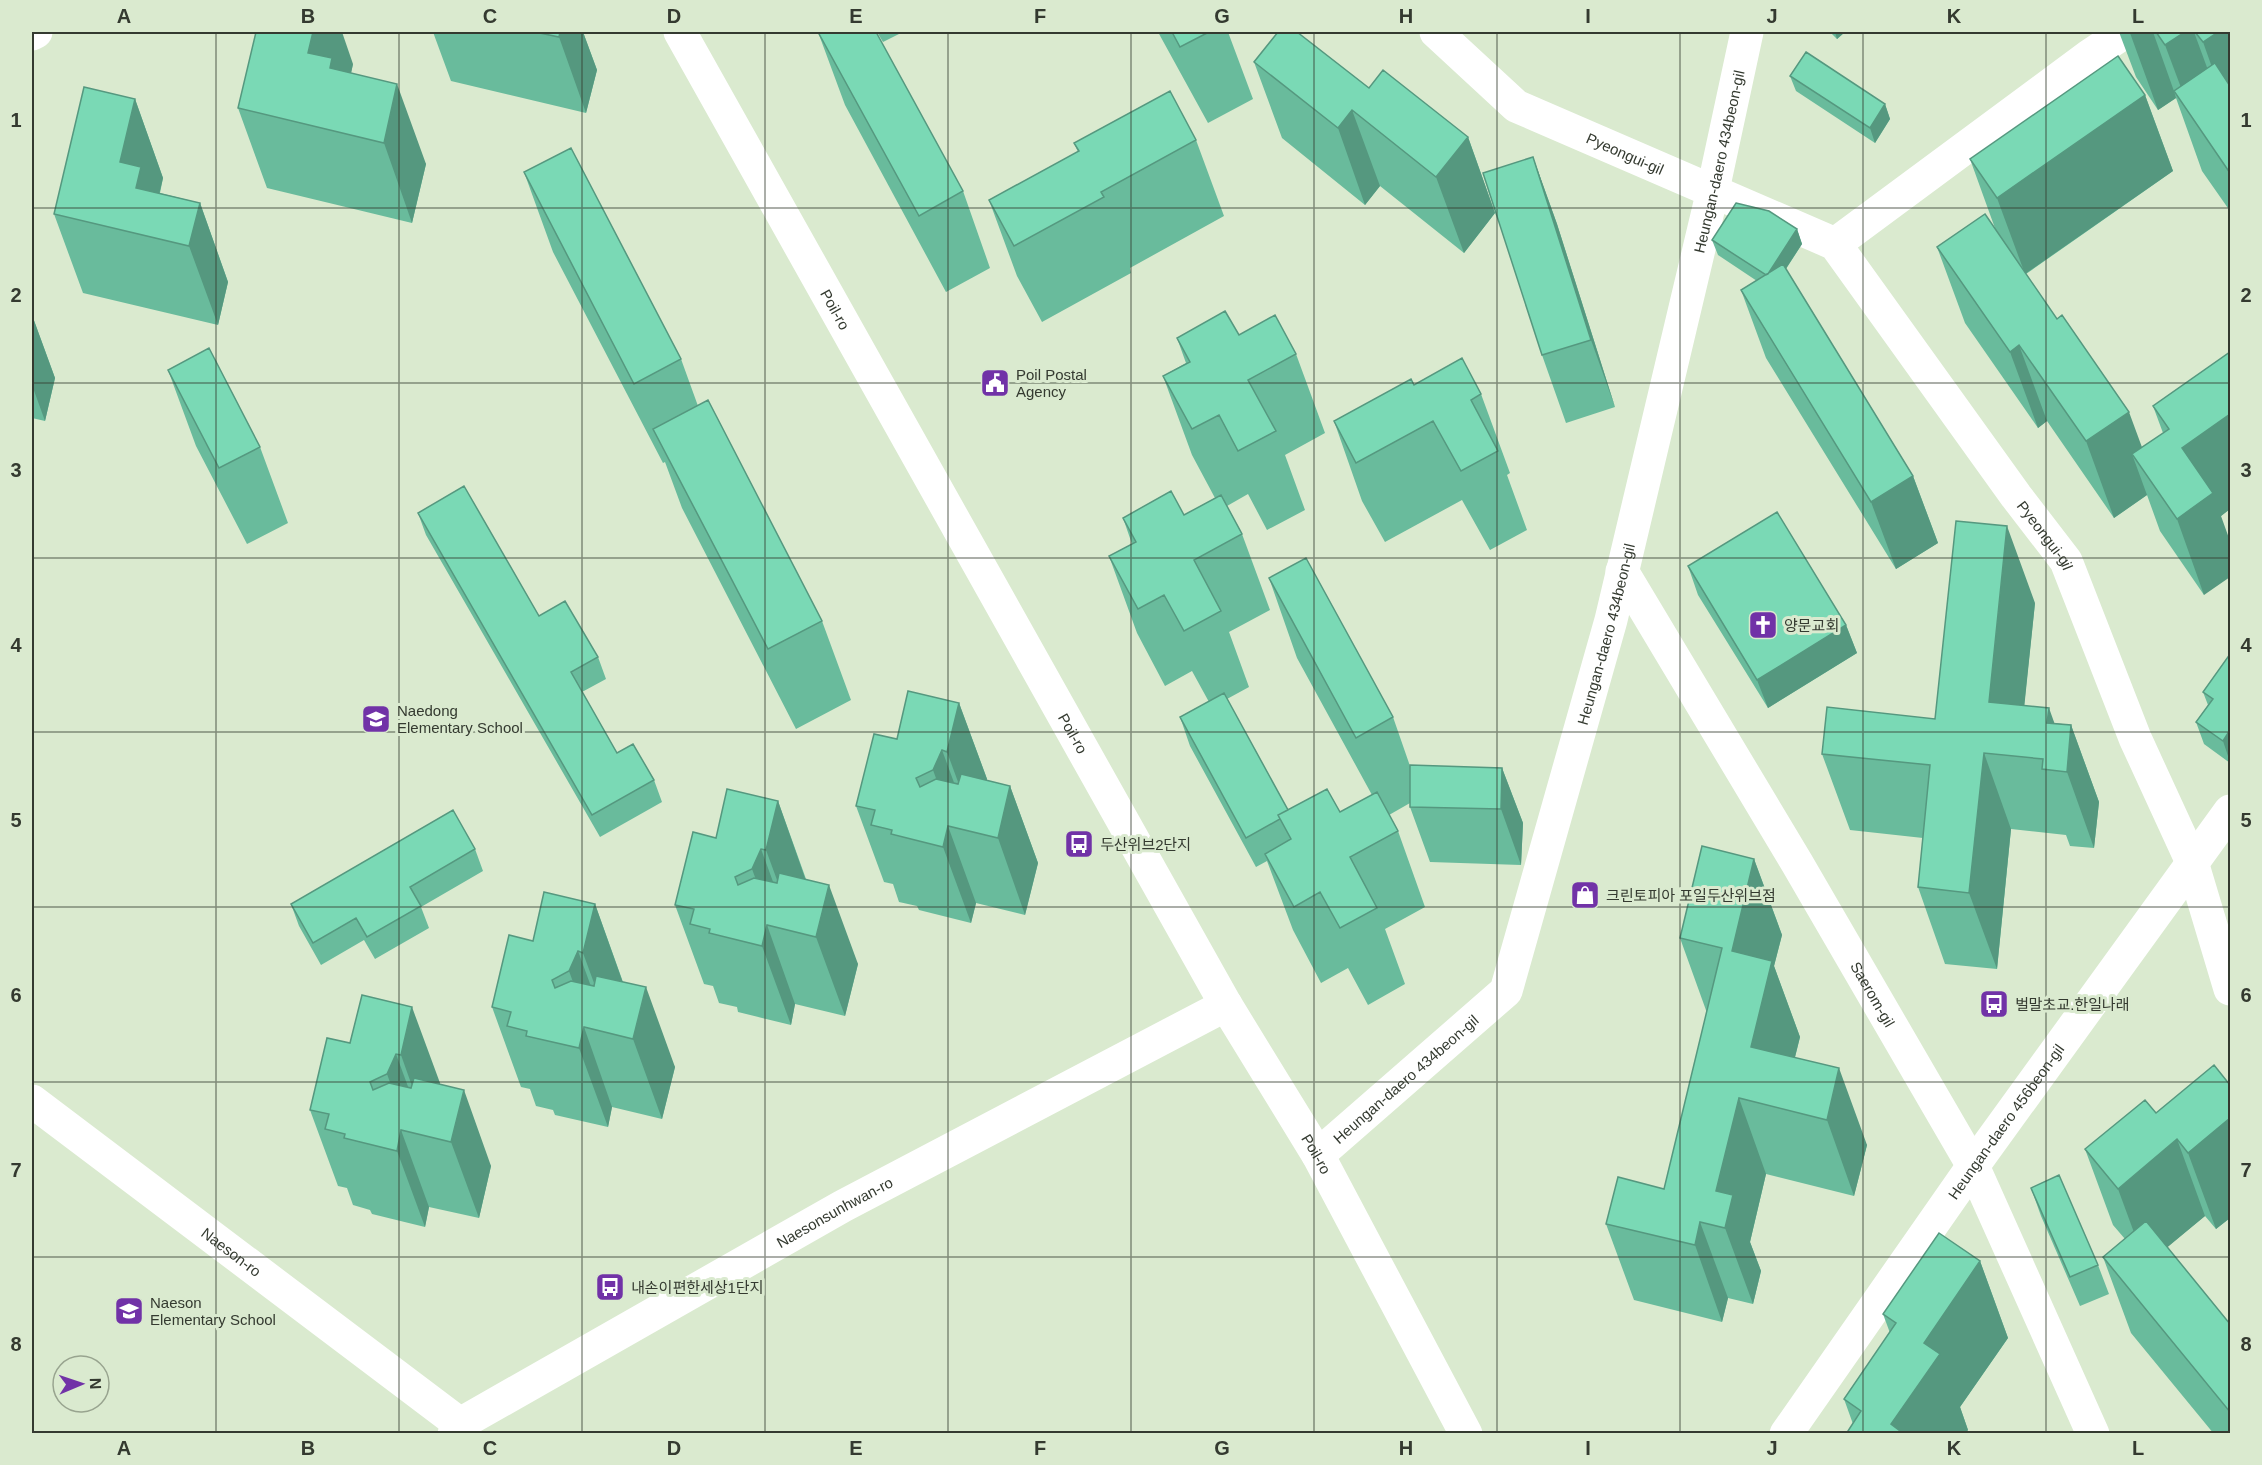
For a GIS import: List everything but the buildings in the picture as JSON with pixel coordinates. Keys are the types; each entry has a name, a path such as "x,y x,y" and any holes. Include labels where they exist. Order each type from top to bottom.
{"street":[{"path":"32,34 36,32"},
{"name":"Poil-ro","path":"680,32 1226,1005 1318,1155 1466,1434"},
{"name":"Pyeongui-gil","path":"1436,32 1516,106 1835,244 2016,496 2066,561 2135,738 2192,862 2230,989"},
{"name":"Heungan-daero 434beon-gil","path":"1318,1155 1506,991 1611,620 1713,190 1747,32"},
{"path":"1835,244 2089,56 2125,32"},
{"name":"Saerom-gil","path":"1622,571 1797,863 1972,1166 2092,1434"},
{"name":"Heungan-daero 456beon-gil","path":"1786,1434 1972,1166 2230,811"},
{"name":"Naesonsunhwan-ro","path":"457,1429 843,1206 1226,1005"},
{"name":"Naeson-ro","path":"32,1101 457,1429"}],"place":[{"name":"Poil Postal Agency","path":"995,383"},
{"name":"양문교회","path":"1763,625"},
{"name":"Naedong Elementary School","path":"376,719"},
{"name":"두산위브2단지","path":"1079,844"},
{"name":"크린토피아 포일두산위브점","path":"1585,895"},
{"name":"벌말초교.한일나래","path":"1994,1004"},
{"name":"내손이편한세상1단지","path":"610,1287"},
{"name":"Naeson Elementary School","path":"129,1311"}]}
